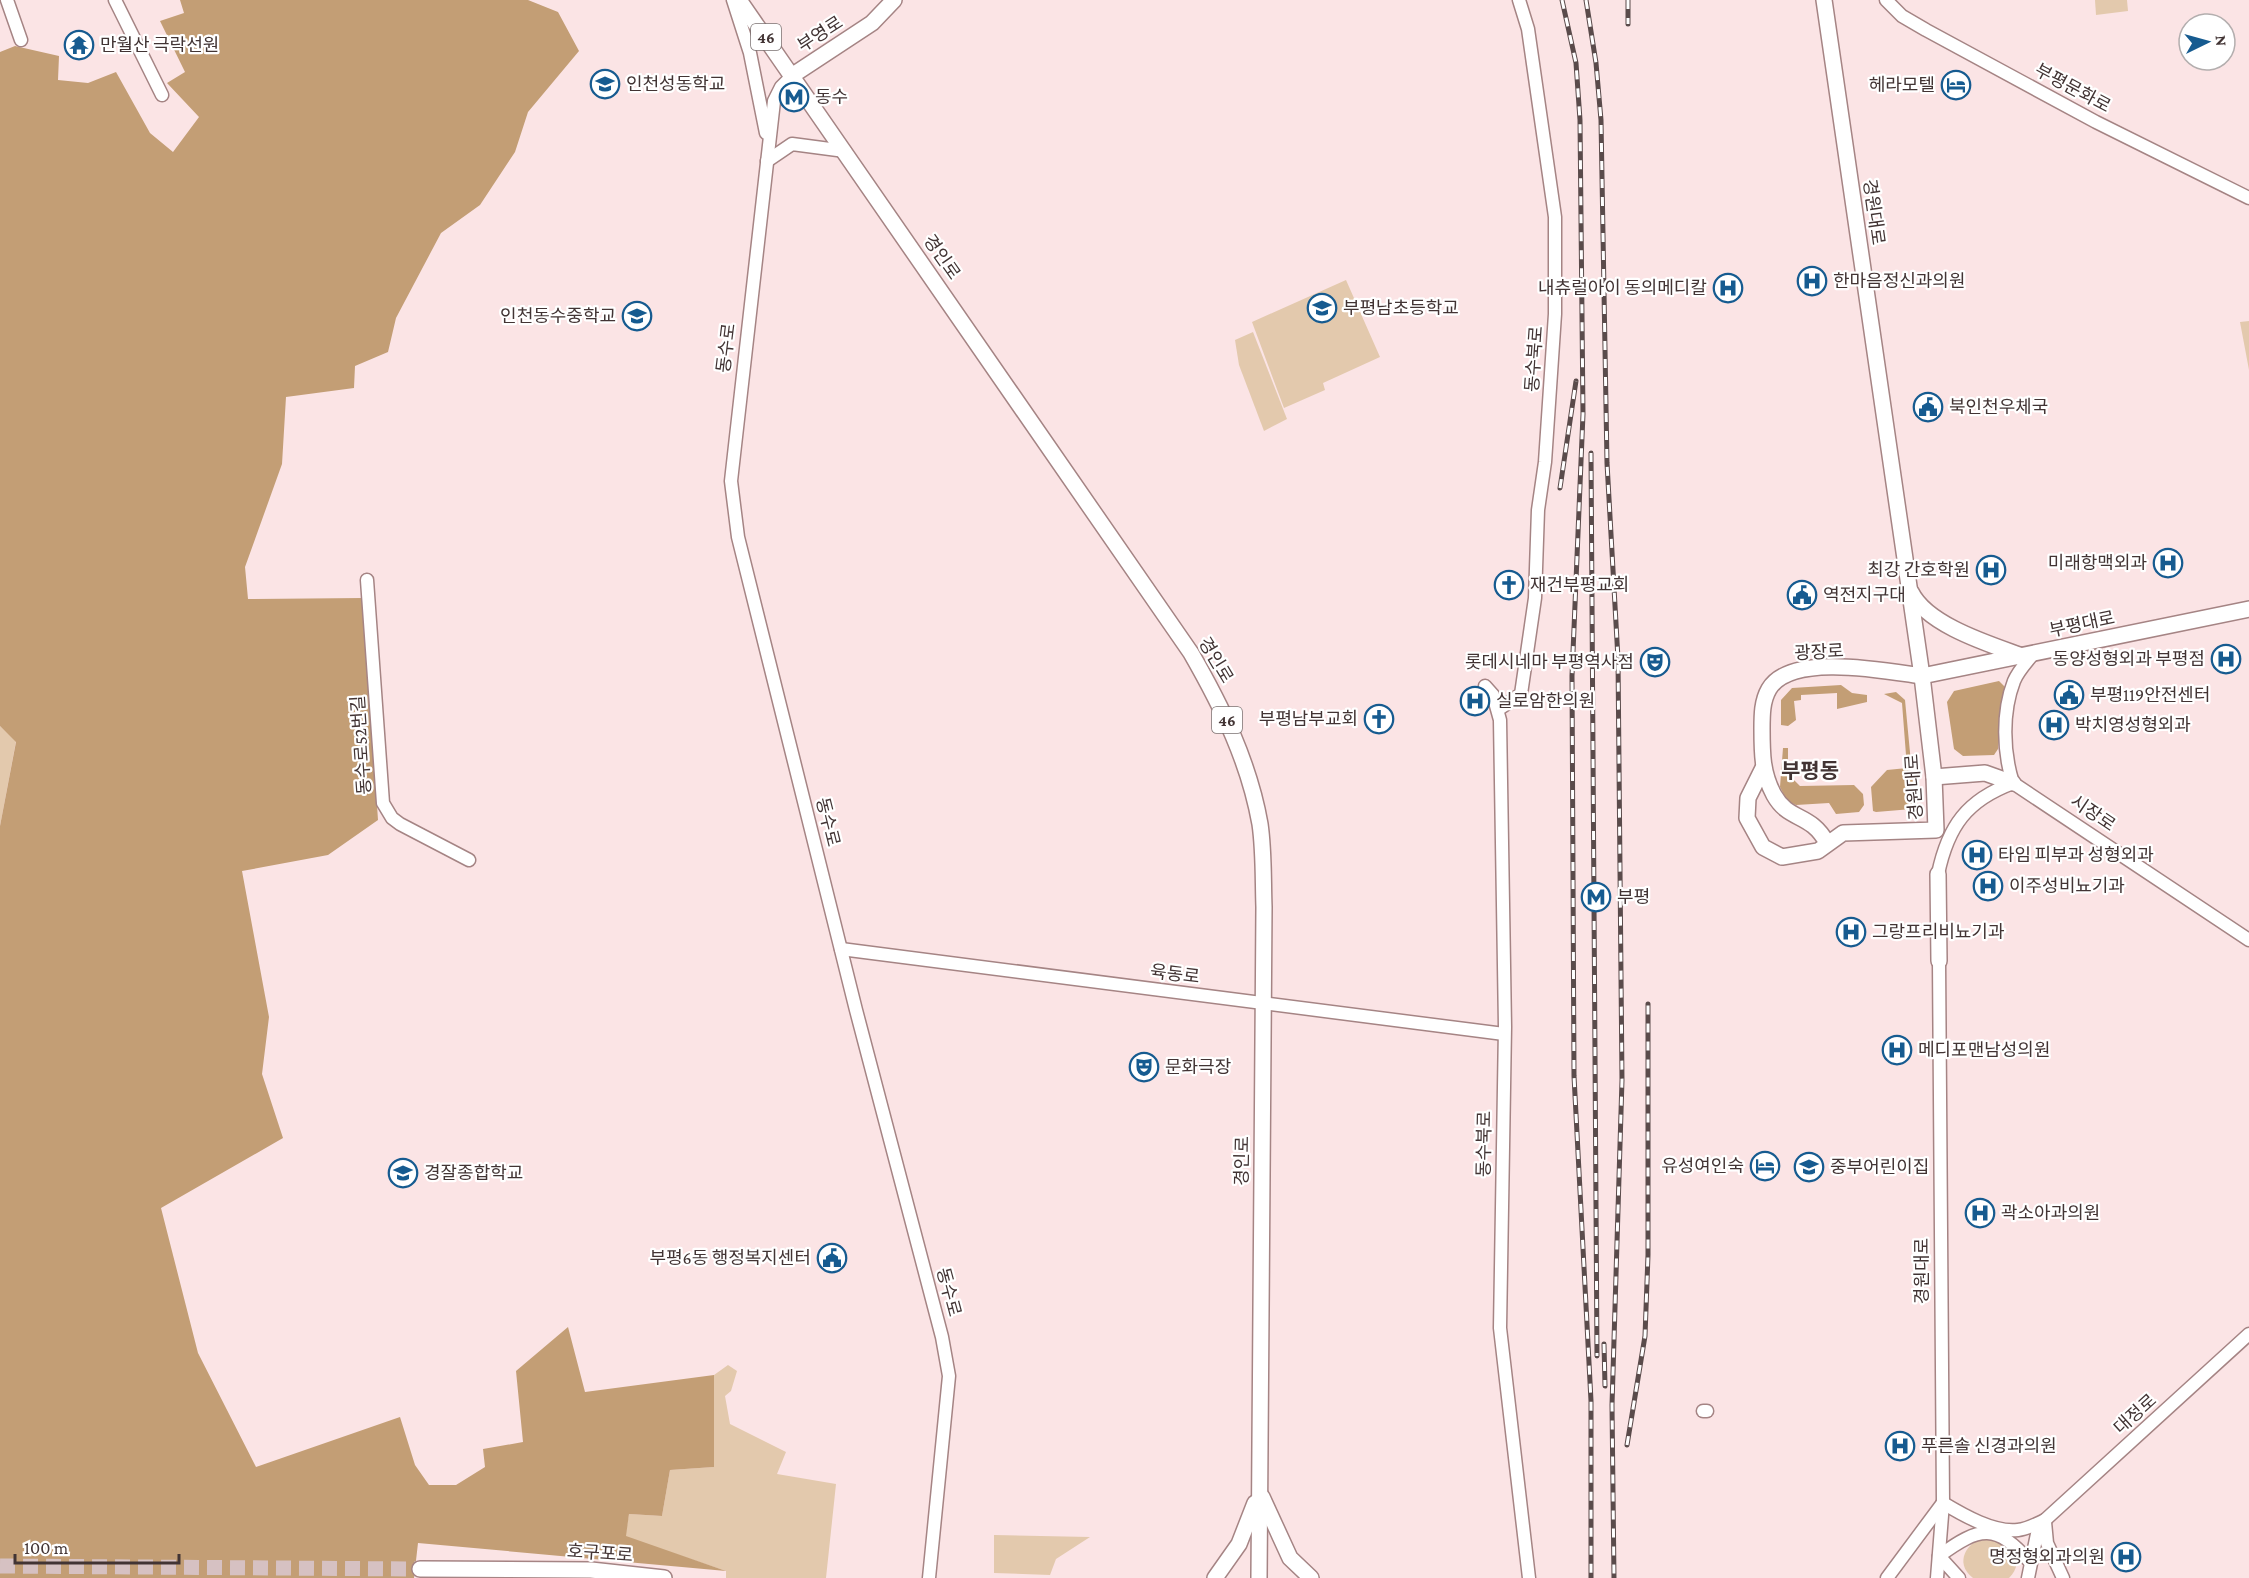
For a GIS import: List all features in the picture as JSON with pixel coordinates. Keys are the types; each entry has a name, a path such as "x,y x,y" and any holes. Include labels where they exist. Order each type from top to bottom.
{"main road":[{"name":"경인로","path":"739,0 1187,648 1217,698 1244,758 1260,825 1264,907 1259,1578"},
{"name":"부영로","path":"793,75 872,23 894,0"},
{"name":"경원대로","path":"1824,0 1922,676 1934,777 1936,830"},
{"path":"1908,587 1919,606 1935,618 2028,655"},
{"name":"부평대로","path":"1922,676 2249,609"},
{"name":"광장로","path":"1922,676 1874,670 1803,668 1779,677 1770,687 1763,701 1762,768 1747,806 1747,818 1763,847 1782,857 1818,851 1835,836 1850,832 1936,830"},
{"name":"광장로","path":"1762,768 1774,795 1784,809 1815,824 1827,843"},
{"name":"시장로","path":"1934,777 1985,773 2013,783"},
{"name":"경원대로","path":"1938,874 1939,961"},
{"path":"1215,1578 1239,1544 1259,1491"},
{"path":"1259,1491 1290,1558 1311,1578"},
{"name":"호구포로","path":"420,1569 591,1570 664,1578"},
{"name":"호구포로","path":"533,1570 584,1578"}],"street":[{"path":"7,0 21,40"},
{"path":"115,0 162,95"},
{"path":"733,0 750,53 768,154 792,144 845,151"},
{"name":"동수북로","path":"1519,0 1528,29 1555,217 1555,314 1545,462 1538,510 1535,598 1521,694 1499,709 1504,1034 1500,1328 1529,1578"},
{"name":"부평문화로","path":"1886,0 1902,16 1926,30 2097,122 2249,198"},
{"name":"동수로","path":"793,75 781,87 774,101 731,481 738,537 841,949 942,1337 949,1376 929,1578"},
{"name":"동수로52번길","path":"367,580 383,803 392,818 400,824 470,860"},
{"path":"1938,874 1943,849 1959,818 1995,790 2013,783 2005,751 2012,690 2019,670 2028,655"},
{"path":"1485,686 1499,709"},
{"name":"시장로","path":"2013,783 2249,940"},
{"name":"경원대로","path":"1936,830 1938,874"},
{"name":"육동로","path":"841,949 1504,1034"},
{"name":"경원대로","path":"1937,1578 1943,1503 1939,961"},
{"name":"대정로","path":"2045,1520 2249,1334"},
{"path":"1887,1578 1943,1503 1963,1514 2003,1529 2018,1530 2045,1520"},
{"path":"2028,1578 2037,1534 2045,1520"},
{"path":"2045,1520 2047,1543 2063,1578"},
{"path":"1959,1578 1939,1556 1956,1544 1981,1532 2009,1539 2030,1562"}],"shaded area":[{"path":"180,0 528,0 558,12 579,51 528,112 515,152 480,205 441,233 396,318 388,352 355,366 354,388 286,397 282,464 245,567 248,599 363,598 378,820 328,855 242,871 269,1017 262,1074 283,1138 161,1208 198,1353 256,1467 400,1417 415,1465 429,1485 456,1485 485,1467 483,1449 523,1442 516,1371 568,1327 585,1392 714,1375 714,1467 670,1470 662,1516 629,1514 626,1536 726,1571 418,1543 414,1578 0,1578 0,826 16,742 0,726 0,52 15,46 59,56 58,80 88,83 116,72 150,133 173,152 199,117 167,83 185,72 160,21 184,13"},
{"path":"2095,0 2127,0 2128,11 2096,15"},
{"path":"1346,280 1380,357 1323,383 1325,390 1284,408 1252,322"},
{"path":"2249,321 2249,370 2240,322"},
{"path":"1253,332 1287,419 1264,431 1239,365 1235,340"},
{"path":"1999,681 2005,687 1998,749 1994,755 1963,756 1954,749 1947,702 1954,691"},
{"path":"1841,685 1852,693 1867,695 1867,702 1837,709 1837,693 1801,695 1801,700 1794,701 1796,720 1788,726 1781,725 1781,700 1792,688"},
{"path":"1896,692 1905,700 1915,805 1912,809 1876,812 1873,811 1871,787 1887,770 1907,768 1902,703 1884,694"},
{"path":"0,726 16,741 0,826"},
{"path":"1783,748 1788,748 1788,774 1800,786 1854,785 1863,794 1864,805 1859,812 1836,814 1829,803 1796,805 1787,801 1780,787"},
{"path":"728,1365 737,1371 731,1391 725,1396 730,1424 786,1452 777,1474 836,1484 826,1578 726,1578 726,1571 625,1537 629,1514 662,1516 670,1470 714,1467 714,1375"},
{"path":"994,1535 1090,1537 1056,1559 1050,1575 994,1573"},
{"path":"1988,1537 2002,1543 2015,1558 2014,1571 2009,1578 1973,1578 1967,1572 1963,1559 1965,1553 1974,1543"}],"tunnel":[{"path":"0,1566 420,1569"}],"railway":[{"path":"1562,0 1576,63 1580,120 1583,414 1572,676 1574,1076 1591,1401 1591,1578"},
{"path":"1586,0 1596,63 1601,120 1607,463 1618,659 1622,1080 1612,1405 1614,1578"},
{"path":"1628,0 1628,24"},
{"path":"1560,488 1576,381"},
{"path":"1591,453 1597,1356"},
{"path":"1627,1445 1645,1336 1648,1255 1648,1004"},
{"path":"1604,1344 1605,1386"}],"place":[{"name":"만월산 극락선원","path":"79,45"},
{"name":"인천성동학교","path":"605,84"},
{"name":"헤라모텔","path":"1956,85"},
{"name":"동수","path":"794,97"},
{"name":"한마음정신과의원","path":"1812,281"},
{"name":"내츄럴아이 동의메디칼","path":"1728,288"},
{"name":"부평남초등학교","path":"1322,308"},
{"name":"인천동수중학교","path":"637,316"},
{"name":"북인천우체국","path":"1928,407"},
{"name":"미래항맥외과","path":"2168,563"},
{"name":"최강 간호학원","path":"1991,570"},
{"name":"재건부평교회","path":"1509,585"},
{"name":"역전지구대","path":"1802,595"},
{"name":"동양성형외과 부평점","path":"2226,659"},
{"name":"롯데시네마 부평역사점","path":"1655,662"},
{"name":"부평119안전센터","path":"2069,695"},
{"name":"실로암한의원","path":"1475,701"},
{"name":"부평남부교회","path":"1379,719"},
{"name":"박치영성형외과","path":"2054,725"},
{"name":"타임 피부과 성형외과","path":"1977,855"},
{"name":"이주성비뇨기과","path":"1988,886"},
{"name":"부평","path":"1596,897"},
{"name":"그랑프리비뇨기과","path":"1851,932"},
{"name":"메디포맨남성의원","path":"1897,1050"},
{"name":"문화극장","path":"1144,1067"},
{"name":"유성여인숙","path":"1765,1166"},
{"name":"중부어린이집","path":"1809,1167"},
{"name":"경잘종합학교","path":"403,1173"},
{"name":"곽소아과의원","path":"1980,1213"},
{"name":"부평6동 행정복지센터","path":"832,1258"},
{"name":"푸른솔 신경과의원","path":"1900,1446"},
{"name":"명정형외과의원","path":"2126,1557"}],"district":[{"name":"부평동","path":"1810,771"}]}
